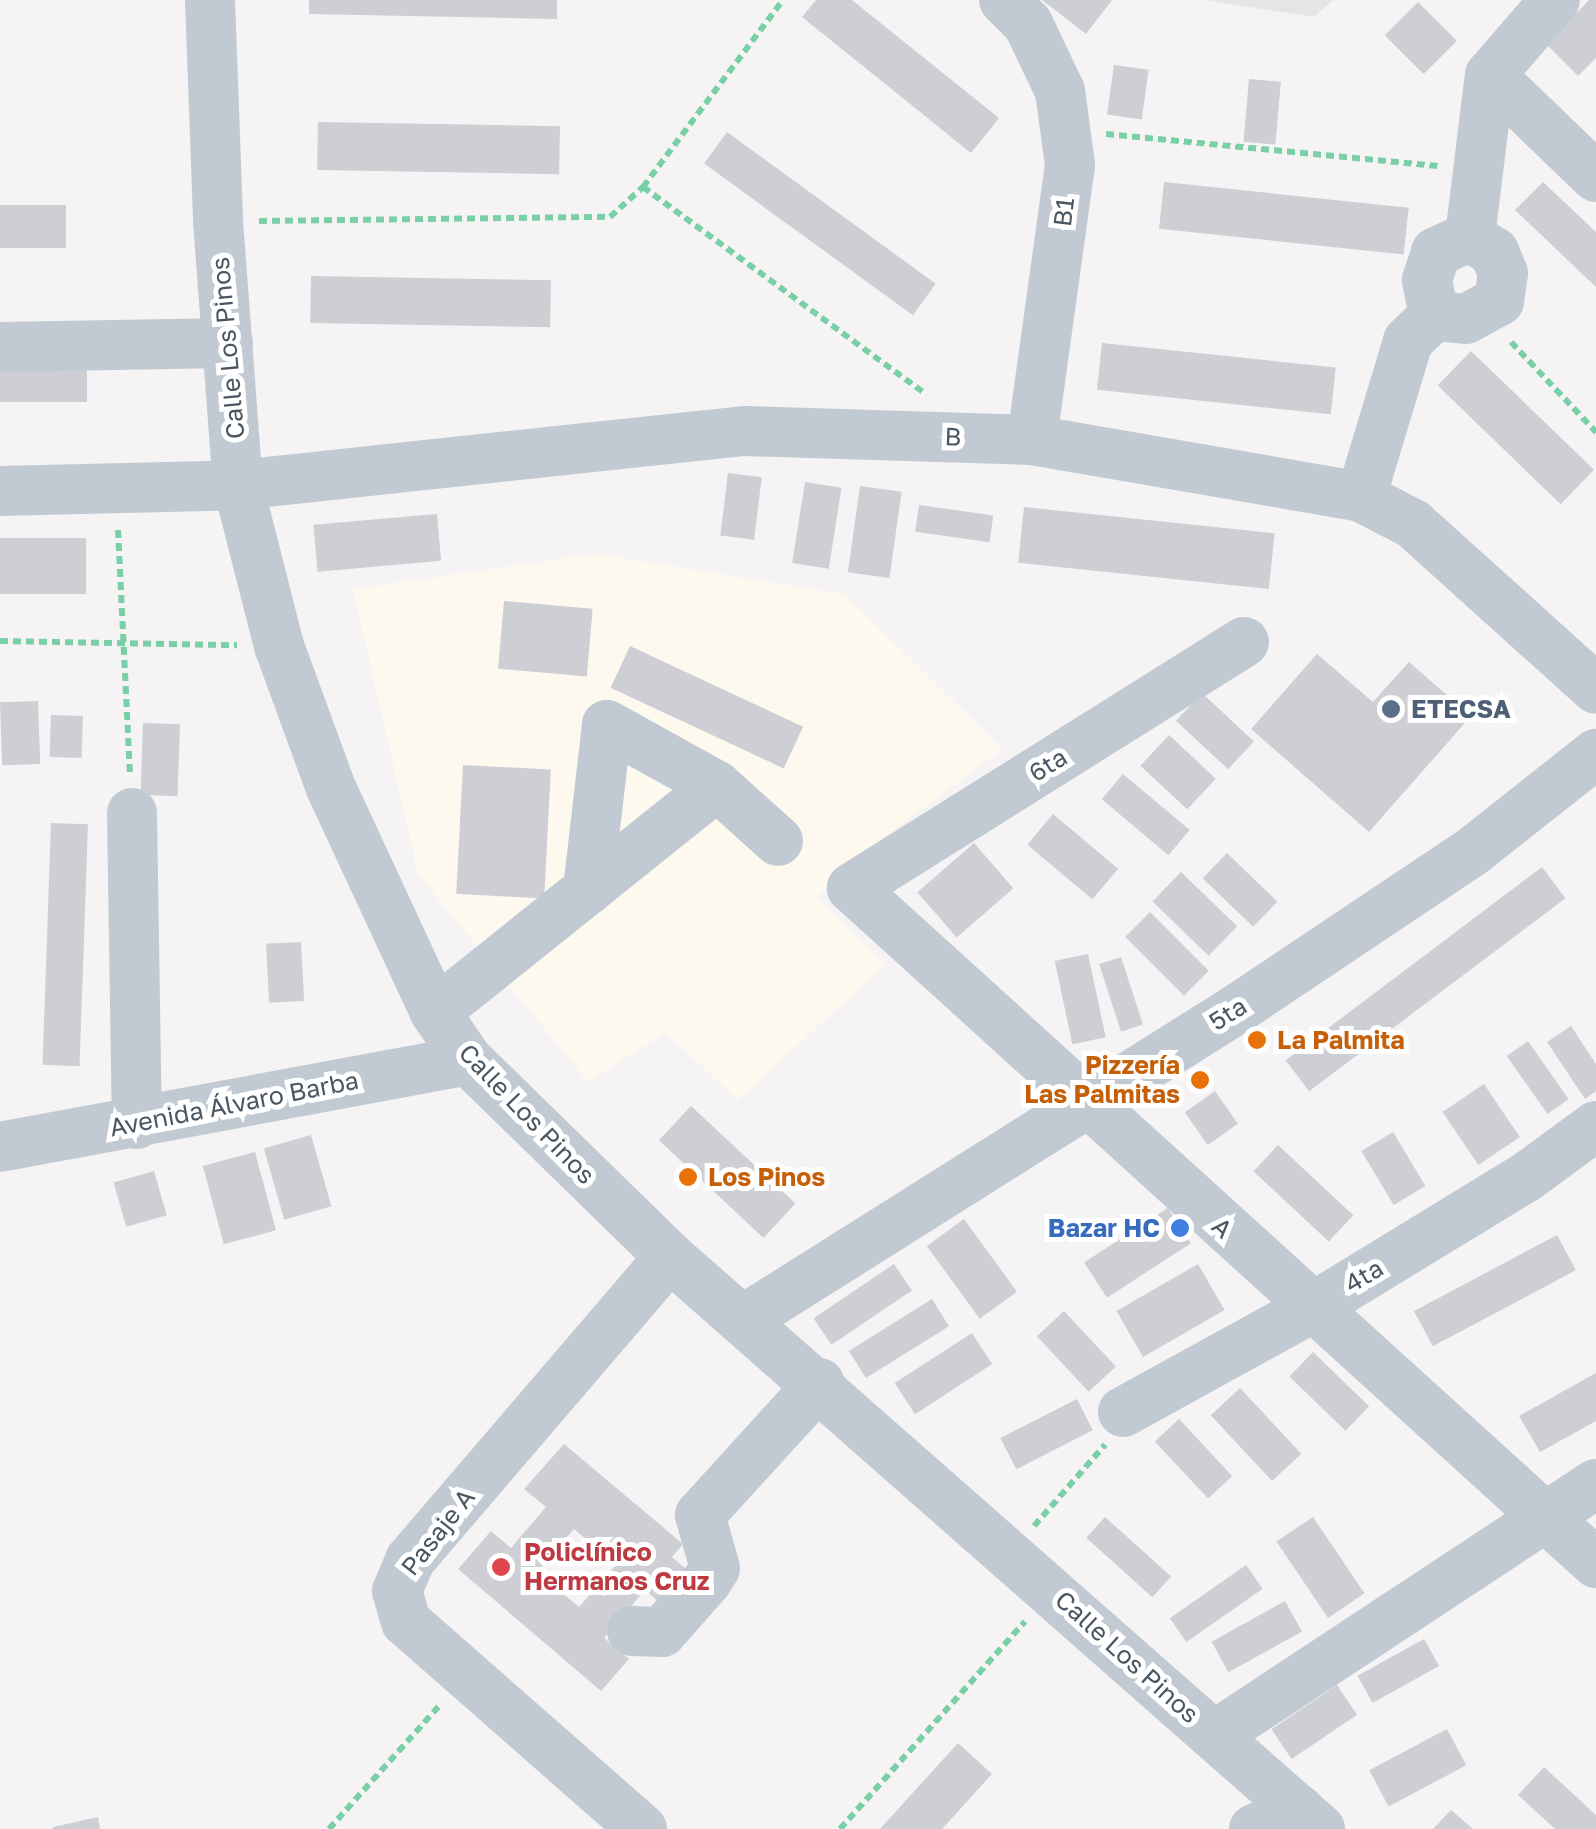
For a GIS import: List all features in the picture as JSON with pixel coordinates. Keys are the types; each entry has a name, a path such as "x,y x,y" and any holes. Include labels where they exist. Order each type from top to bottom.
{"street":[{"name":"Calle Los Pinos","path":"210,0 218,221 238,485 278,646 331,788 435,1012 468,1060 670,1257 746,1318 1310,1819"},
{"name":"B1","path":"1004,0 1036,40 1060,90 1066,130 1065,212 1009,439"},
{"path":"1470,237 1490,75 1555,0"},
{"path":"1490,75 1596,177"},
{"path":"1361,497 1408,341 1434,316 1466,319 1484,313 1498,300 1503,273 1494,252 1470,237"},
{"path":"1434,316 1427,280 1436,252 1470,237"},
{"path":"0,347 228,343"},
{"name":"B","path":"0,491 238,485 744,430 1009,439 1328,486 1361,497 1413,524 1596,690"},
{"name":"6ta","path":"852,888 1244,642"},
{"path":"588,890 607,725 717,786 778,841"},
{"name":"5ta","path":"746,1318 1083,1100 1240,1007 1458,861 1596,754"},
{"path":"435,1012 717,786"},
{"path":"132,813 137,1124"},
{"name":"A","path":"852,888 1310,1309 1596,1563"},
{"name":"Avenida Álvaro Barba","path":"0,1147 468,1060"},
{"name":"4ta","path":"1133,1406 1310,1309 1524,1178 1596,1126"},
{"name":"Pasaje A","path":"642,1829 406,1622 398,1607 402,1575 670,1257"},
{"path":"632,1630 662,1632 706,1581 715,1568 702,1534 705,1506 820,1383"},
{"path":"1216,1736 1543,1515 1596,1484"},
{"path":"1254,1829 1310,1819"}],"path":[{"path":"218,221 610,217 643,187 783,0"},
{"path":"1066,130 1478,170"},
{"path":"643,187 1009,439"},
{"path":"1484,313 1596,432"},
{"path":"116,488 132,813"},
{"path":"0,641 278,646"},
{"path":"1010,1554 1133,1406"},
{"path":"840,1829 1052,1590"},
{"path":"329,1829 468,1674"}],"shaded area":[{"path":"1205,0 1333,0 1314,17"},
{"path":"597,554 844,594 1003,749 846,865 817,898 885,965 738,1100 666,1033 588,1082 418,874 353,589"}],"building":[{"path":"309,0 557,0 557,19 309,14"},
{"path":"816,0 852,0 999,118 971,153 802,17"},
{"path":"1042,0 1112,0 1086,34"},
{"path":"1589,0 1596,0 1596,58 1578,76 1546,44"},
{"path":"1418,2 1457,41 1424,74 1385,35"},
{"path":"1114,65 1149,70 1142,119 1107,115"},
{"path":"1249,79 1281,82 1275,145 1244,142"},
{"path":"318,122 560,126 559,174 317,170"},
{"path":"727,132 936,284 913,315 704,164"},
{"path":"1164,182 1409,208 1404,254 1159,229"},
{"path":"1543,182 1596,232 1596,287 1515,210"},
{"path":"0,205 66,205 66,248 0,248"},
{"path":"311,276 551,280 550,327 310,323"},
{"path":"1102,343 1336,368 1331,414 1097,390"},
{"path":"1471,351 1594,470 1561,504 1438,386"},
{"path":"0,365 87,365 87,402 0,402"},
{"path":"728,473 762,477 754,540 720,536"},
{"path":"805,482 842,488 829,569 792,563"},
{"path":"860,486 902,492 889,578 848,572"},
{"path":"919,505 993,515 990,542 915,532"},
{"path":"1024,507 1275,533 1269,589 1018,563"},
{"path":"437,514 441,561 318,572 313,525"},
{"path":"0,538 86,538 86,594 0,594"},
{"path":"504,601 593,609 587,676 498,669"},
{"path":"630,646 803,727 784,768 611,688"},
{"path":"1317,654 1373,702 1409,662 1471,716 1369,832 1251,729"},
{"path":"1202,693 1254,741 1228,769 1176,721"},
{"path":"38,701 40,764 2,765 0,702"},
{"path":"51,715 83,716 82,758 50,757"},
{"path":"143,723 180,724 177,796 140,795"},
{"path":"1169,735 1216,779 1187,809 1140,766"},
{"path":"463,765 551,770 544,898 456,894"},
{"path":"1123,774 1190,830 1168,855 1102,799"},
{"path":"1053,814 1118,869 1092,899 1027,845"},
{"path":"51,823 88,824 80,1066 43,1065"},
{"path":"974,843 1013,888 957,937 917,892"},
{"path":"1227,853 1277,902 1253,927 1203,878"},
{"path":"1542,867 1565,898 1309,1091 1286,1060"},
{"path":"1181,872 1237,926 1209,956 1153,901"},
{"path":"1150,912 1209,971 1184,995 1125,937"},
{"path":"301,942 304,1001 269,1003 266,944"},
{"path":"1088,954 1106,1037 1072,1044 1055,961"},
{"path":"1121,957 1143,1025 1121,1032 1099,964"},
{"path":"1571,1026 1596,1064 1596,1091 1585,1099 1547,1042"},
{"path":"1528,1041 1569,1099 1547,1114 1507,1056"},
{"path":"1484,1084 1520,1137 1478,1165 1443,1112"},
{"path":"1215,1091 1238,1124 1208,1145 1185,1112"},
{"path":"691,1106 796,1204 764,1238 659,1140"},
{"path":"1393,1132 1425,1186 1394,1205 1361,1151"},
{"path":"311,1135 331,1206 284,1220 264,1149"},
{"path":"1278,1145 1353,1215 1329,1242 1253,1171"},
{"path":"255,1152 276,1230 224,1244 203,1166"},
{"path":"154,1171 167,1215 126,1227 114,1183"},
{"path":"1168,1208 1191,1243 1107,1298 1084,1262"},
{"path":"964,1219 1017,1292 980,1319 927,1246"},
{"path":"1557,1235 1576,1270 1433,1346 1414,1311"},
{"path":"894,1264 912,1291 831,1345 814,1318"},
{"path":"1198,1264 1224,1310 1143,1357 1117,1311"},
{"path":"932,1299 949,1326 866,1378 849,1351"},
{"path":"1064,1311 1116,1367 1089,1392 1037,1336"},
{"path":"972,1333 992,1364 915,1414 895,1383"},
{"path":"1313,1352 1369,1406 1345,1431 1289,1376"},
{"path":"1596,1373 1596,1421 1540,1452 1519,1416"},
{"path":"1240,1388 1301,1454 1272,1481 1211,1415"},
{"path":"1077,1399 1093,1430 1016,1469 1000,1438"},
{"path":"1179,1419 1232,1476 1208,1499 1155,1442"},
{"name":"Policlínico Hermanos Cruz","path":"564,1444 683,1544 672,1557 695,1577 667,1609 645,1590 604,1638 629,1659 601,1691 458,1569 491,1531 511,1548 546,1507 524,1489","holes":["574,1529 616,1565 579,1607 537,1572"]},
{"path":"1105,1517 1171,1577 1152,1597 1086,1538"},
{"path":"1313,1517 1364,1593 1328,1618 1277,1542"},
{"path":"1246,1565 1263,1589 1186,1642 1170,1618"},
{"path":"1285,1601 1302,1632 1229,1672 1212,1642"},
{"path":"1424,1639 1439,1666 1373,1703 1358,1676"},
{"path":"1337,1685 1357,1715 1292,1759 1272,1729"},
{"path":"1447,1729 1466,1765 1389,1807 1369,1770"},
{"path":"958,1743 992,1774 942,1829 880,1829"},
{"path":"1544,1767 1596,1815 1596,1829 1555,1829 1518,1795"},
{"path":"1451,1810 1473,1829 1433,1829"},
{"path":"98,1817 100,1829 53,1829 53,1827"}],"place":[{"name":"ETECSA","path":"1391,709"},
{"name":"La Palmita","path":"1257,1040"},
{"name":"Pizzería Las Palmitas","path":"1200,1080"},
{"name":"Los Pinos","path":"688,1177"},
{"name":"Bazar HC","path":"1180,1228"},
{"name":"Policlínico Hermanos Cruz","path":"501,1567"}]}
